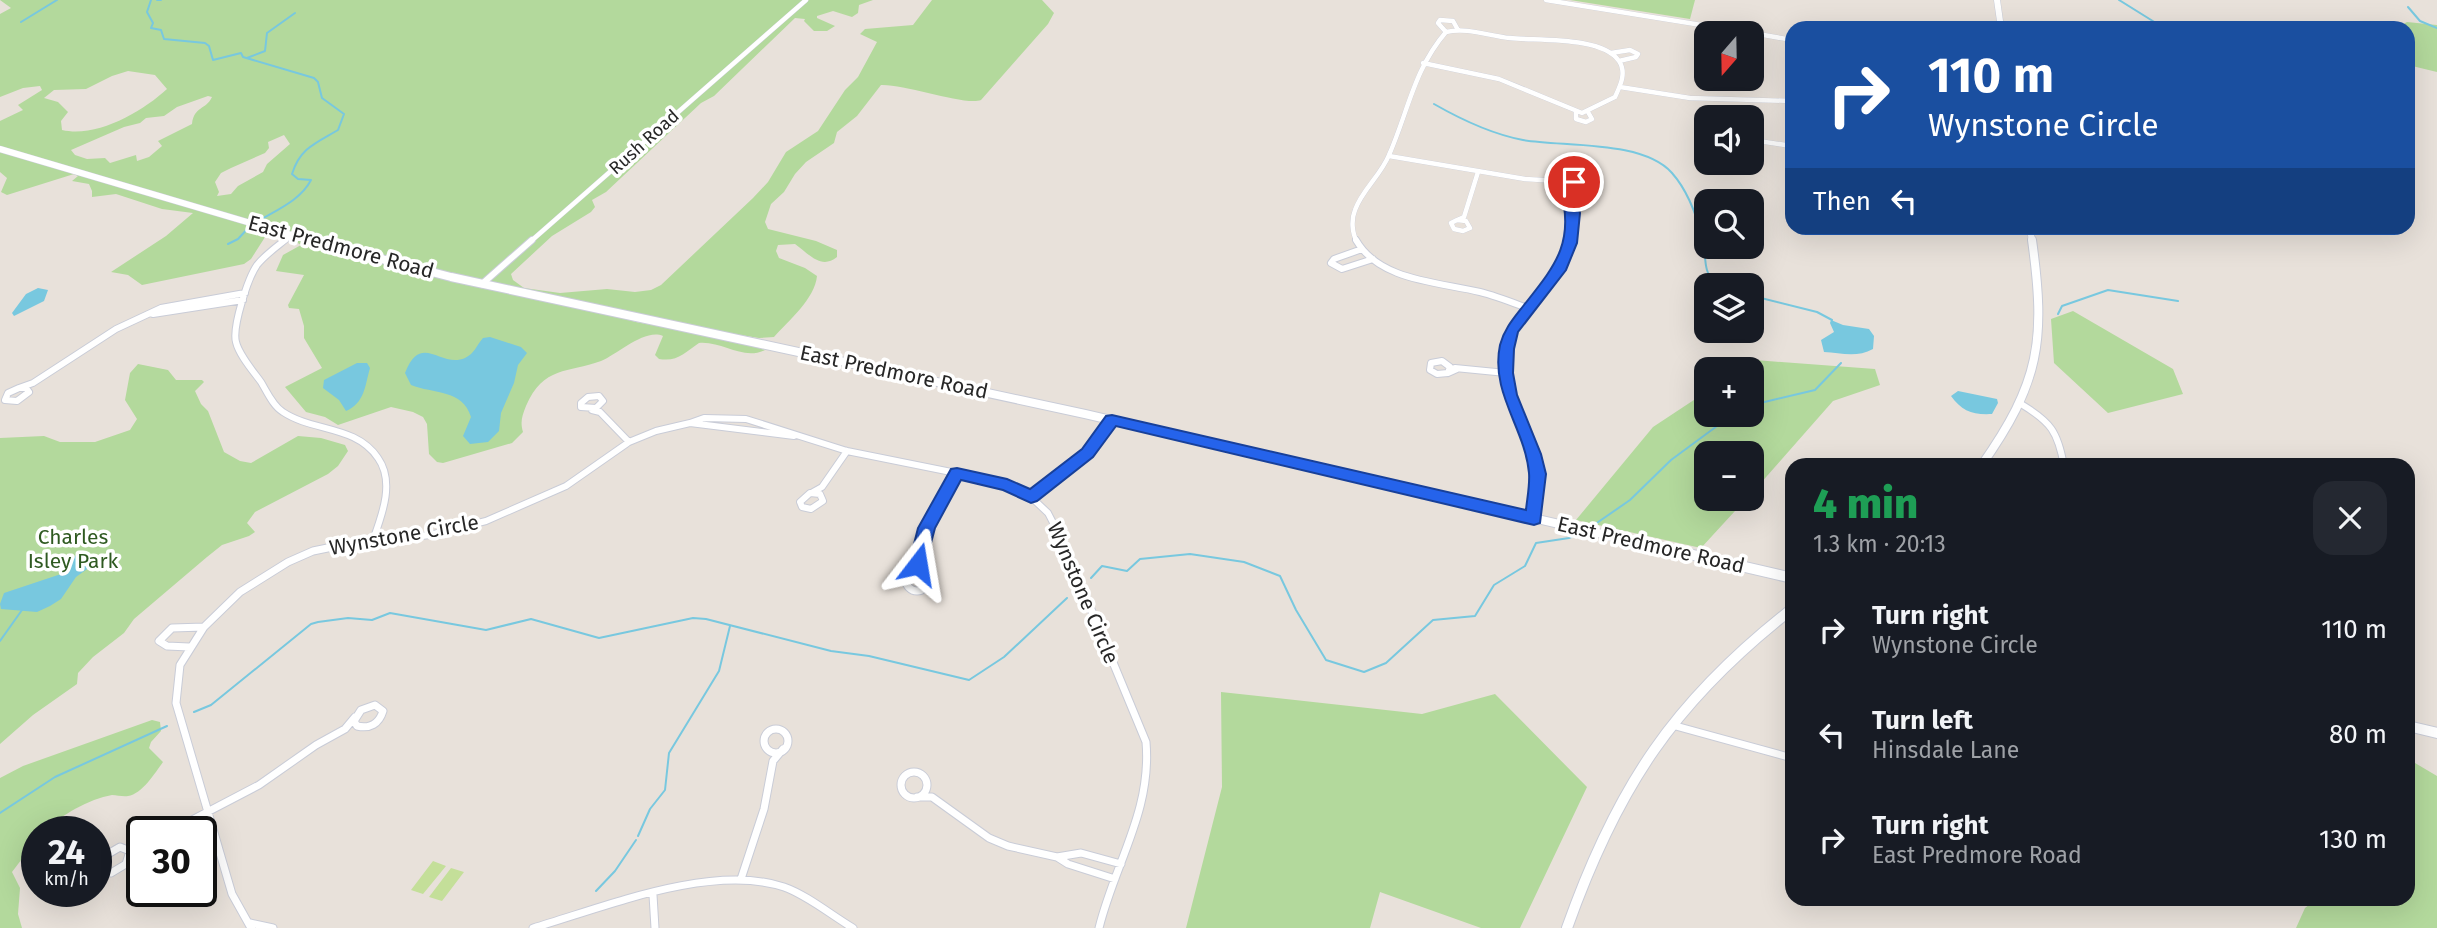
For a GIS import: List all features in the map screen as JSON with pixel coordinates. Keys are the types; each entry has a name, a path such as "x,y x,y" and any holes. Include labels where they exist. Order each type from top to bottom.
{"street":[{"name":"Rush Road","path":"482,284 806,0"},
{"path":"1546,0 1694,24"},
{"path":"1997,0 2000,21"},
{"path":"1446,32 1438,23 1440,20 1452,21 1458,30"},
{"path":"1423,63 1499,79 1576,112 1588,112 1615,97 1623,73 1619,61 1593,46 1569,40 1508,38 1458,30 1446,32 1423,63 1408,92 1389,156 1353,216 1354,234 1362,249 1373,259 1413,278 1475,291 1527,308"},
{"path":"1764,35 1785,39"},
{"path":"1610,54 1630,50 1638,54 1636,57 1619,61"},
{"path":"1620,87 1690,98 1785,101"},
{"path":"1576,112 1576,119 1583,122 1592,119 1588,112"},
{"path":"1764,142 1785,145"},
{"name":"East Predmore Road","path":"0,149 291,236 482,284 1112,420 1785,576"},
{"path":"1389,156 1525,179 1558,181 1567,185 1576,181 1577,176 1563,173 1558,181"},
{"path":"1464,217 1468,222 1468,229 1457,230 1451,223 1464,217 1478,172"},
{"path":"1534,518 1538,493 1536,464 1510,395 1506,373 1511,331 1559,270 1570,243 1574,213 1567,185"},
{"path":"1457,220 1468,222"},
{"path":"1987,458 2010,427 2031,380 2041,327 2041,304 2031,235"},
{"path":"291,236 258,263 234,330 236,345 279,411 289,417 351,435 372,450 382,462 386,472 387,493 373,540"},
{"path":"1362,249 1334,259 1331,263 1342,270 1373,259"},
{"path":"33,383 22,399 13,402 5,400 8,393 33,383 116,329 171,306 202,300 244,297"},
{"path":"152,314 244,297"},
{"path":"200,307 202,300"},
{"path":"1457,369 1435,374 1429,368 1436,361 1457,369 1506,373"},
{"path":"1448,364 1451,369 1448,373"},
{"path":"19,388 29,390"},
{"path":"600,412 603,399 599,396 585,398 580,405 600,412 629,442"},
{"path":"590,410 602,404"},
{"path":"2021,404 2055,427 2060,435 2063,458"},
{"name":"Wynstone Circle","path":"273,928 250,925 232,894 176,702 180,666 189,647 204,627 240,592 288,562 313,551 373,540 430,535 512,512 566,486 629,442 656,431 704,418 735,418 777,428 794,436 847,451 1007,485 1031,497 1048,513 1057,527 1146,742 1150,778 1146,795 1099,928"},
{"path":"1031,497 1088,453 1112,420"},
{"path":"822,487 823,501 819,506 804,509 800,505 801,499 822,487 847,451"},
{"path":"918,564 929,577 928,583 915,590 907,588 904,582 918,564 927,528 957,474"},
{"path":"810,493 822,496"},
{"path":"909,573 924,572"},
{"path":"1567,928 1602,837 1625,792 1671,725 1715,673 1785,615"},
{"path":"189,647 167,646 159,641 162,634 176,626 204,627"},
{"path":"200,816 259,785 316,744 345,729 370,706 379,706 383,711 382,718 374,725 345,729"},
{"path":"355,717 355,724 360,728"},
{"path":"1671,725 1785,756"},
{"path":"2415,728 2437,733"},
{"path":"741,879 764,809 773,761 789,742 790,735 780,729 771,731 764,737 763,745 773,761"},
{"path":"766,750 774,752 783,749"},
{"path":"932,797 923,774 914,773 905,777 901,784 902,792 908,797 932,797 989,838 1028,852 1057,857 1081,853 1121,864"},
{"path":"917,797 925,792 928,784"},
{"path":"125,847 115,848 104,854 98,863 98,871 111,873 126,862"},
{"path":"1057,857 1069,864 1115,878"},
{"path":"534,928 705,881 741,879 786,888 853,928"},
{"path":"653,894 655,928"}],"green space":[{"path":"0,0 873,0 859,5 858,13 852,17 833,11 817,16 835,26 827,31 814,31 805,19 795,18 714,96 701,103 606,192 592,200 595,207 591,212 552,236 511,274 513,280 524,288 560,293 607,289 635,292 651,290 661,285 753,198 768,182 786,152 818,131 845,90 858,77 877,42 860,34 865,29 913,25 932,0 1042,0 1054,13 1048,24 981,100 962,100 881,85 857,116 837,132 834,143 806,162 795,174 784,192 771,204 765,222 768,229 816,241 837,250 837,257 831,261 820,261 795,244 778,245 776,251 779,258 817,276 806,301 774,337 759,338 604,313 636,322 730,339 765,350 749,353 699,343 676,358 666,360 655,355 663,336 648,336 601,361 548,377 533,393 523,416 523,432 512,443 443,463 437,462 429,454 427,424 423,417 413,412 391,407 338,425 325,417 306,412 285,387 322,368 304,338 299,309 289,308 288,305 304,275 276,271 283,255 301,245 291,239 267,234 251,259 244,264 142,285 128,275 111,272 166,236 193,213 162,209 116,194 92,197 89,184 72,181 78,176 74,174 7,195 1,192 7,178 0,172 0,121 23,110 18,105 42,90 40,86 23,88 0,97 0,14 11,8","holes":["128,71 155,75 167,89 132,114 104,127 62,130 61,121 68,112 58,102 44,98 54,90 86,89","212,97 195,114 192,124 158,141 162,146 149,157 137,161 136,155 110,163 105,158 87,159 75,155 71,150 124,127 140,123 146,118 164,116 177,107","284,135 290,144 267,164 263,172 238,186 231,194 217,196 219,192 215,182 221,173 265,153 269,148 268,142"]},
{"path":"1570,0 1695,0 1690,19"},
{"path":"2415,23 2437,25 2437,72 2415,67"},
{"path":"2073,311 2173,369 2183,394 2108,413 2054,363 2051,319"},
{"path":"1764,361 1875,369 1880,385 1833,401 1764,479 1764,441 1694,441 1694,511 1735,511 1701,548 1576,520 1653,427 1694,400 1694,427 1764,427"},
{"name":"Charles Isley Park","path":"138,364 168,370 176,380 202,380 204,382 195,391 201,404 208,411 224,452 240,461 251,463 298,436 321,438 345,445 348,451 338,466 328,474 255,512 247,523 255,532 222,545 207,557 134,619 124,633 93,657 78,673 77,684 33,715 0,744 0,438 44,436 60,442 95,442 130,430 137,419 125,400 130,373"},
{"path":"1221,692 1422,714 1495,694 1587,787 1520,928 1481,928 1380,892 1370,928 1186,928 1222,787"},
{"path":"152,720 160,722 161,731 149,748 163,762 143,787 133,794 112,795 94,800 64,816 21,816 21,860 12,872 20,888 18,914 22,928 0,928 0,778 23,766"},
{"path":"2415,763 2437,776 2437,928 2296,928 2305,908 2415,906"},
{"path":"433,861 446,866 423,894 411,890"},
{"path":"451,868 464,872 442,901 429,897"}],"water":[{"path":"38,288 48,290 44,301 14,316 12,313 26,294"},
{"path":"1831,320 1869,329 1874,336 1873,349 1855,354 1824,352 1821,340 1834,332"},
{"path":"490,337 521,347 527,353 518,365 514,383 501,413 499,431 488,442 470,444 463,436 471,417 461,401 411,385 405,373 418,354 432,354 456,360 465,358 483,338"},
{"path":"357,363 367,363 370,368 361,398 346,411 339,400 323,388 324,380"},
{"path":"1958,391 1997,399 1998,403 1992,414 1973,413 1964,409 1951,396"},
{"path":"76,555 101,559 76,577 61,599 37,612 1,609 4,593 64,573"}],"waterway":[{"path":"21,22 57,0"},
{"path":"151,0 147,12 153,23 151,28 161,30 164,39 205,43 209,46 213,60 241,53 243,57 314,78 318,82 322,98 344,114 338,130 310,147 295,165 292,174 298,179 311,180 301,194 257,222"},
{"path":"2119,0 2153,21"},
{"path":"2408,7 2420,21 2437,28"},
{"path":"247,58 265,51 267,33 295,13"},
{"path":"1434,104 1477,126 1511,137 1623,150 1659,162 1678,180 1691,204 1703,240 1709,273"},
{"path":"228,244 238,239 250,226"},
{"path":"2058,314 2062,306 2108,290 2178,301"},
{"path":"1764,299 1817,312 1832,320"},
{"path":"1764,402 1815,390 1841,363"},
{"path":"1591,527 1630,500 1671,460 1716,427"},
{"path":"1091,578 1102,566 1127,571 1140,559 1190,554 1244,562 1280,576 1296,610 1326,660 1364,672 1386,663 1433,620 1475,616 1494,585 1525,566 1536,543 1569,538 1580,533"},
{"path":"194,712 211,705 311,624 348,618 372,620 390,613 486,630 531,619 599,638 693,618 706,619 831,651 869,656 969,680 1004,657 1067,598"},
{"path":"0,641 22,610"},
{"path":"638,836 650,809 665,790 669,753 719,671 730,626"},
{"path":"0,813 55,777 167,726"},
{"path":"596,891 615,871 636,840"}],"route":[{"path":"918,564 922,538 957,474 996,481 1031,497 1088,453 1112,420 1534,518 1538,474 1507,383 1507,349 1511,331 1559,270 1570,243 1574,213 1567,185 1574,182"}]}
